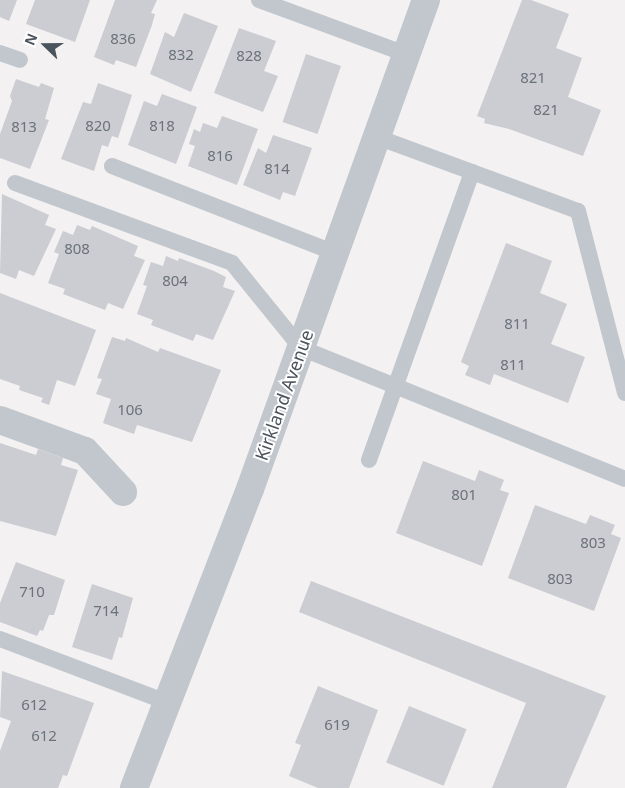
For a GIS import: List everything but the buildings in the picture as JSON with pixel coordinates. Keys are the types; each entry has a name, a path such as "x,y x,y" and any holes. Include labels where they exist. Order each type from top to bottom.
{"street":[{"name":"Kirkland Avenue","path":"134,788 250,489 426,0"},
{"path":"0,420 85,451 124,492"}],"lane":[{"path":"259,0 406,54"},
{"path":"0,53 20,60"},
{"path":"377,137 578,211 625,394"},
{"path":"112,166 335,253"},
{"path":"369,460 393,385 472,172"},
{"path":"15,182 232,263 300,348 625,479"},
{"path":"0,638 168,702"}]}
